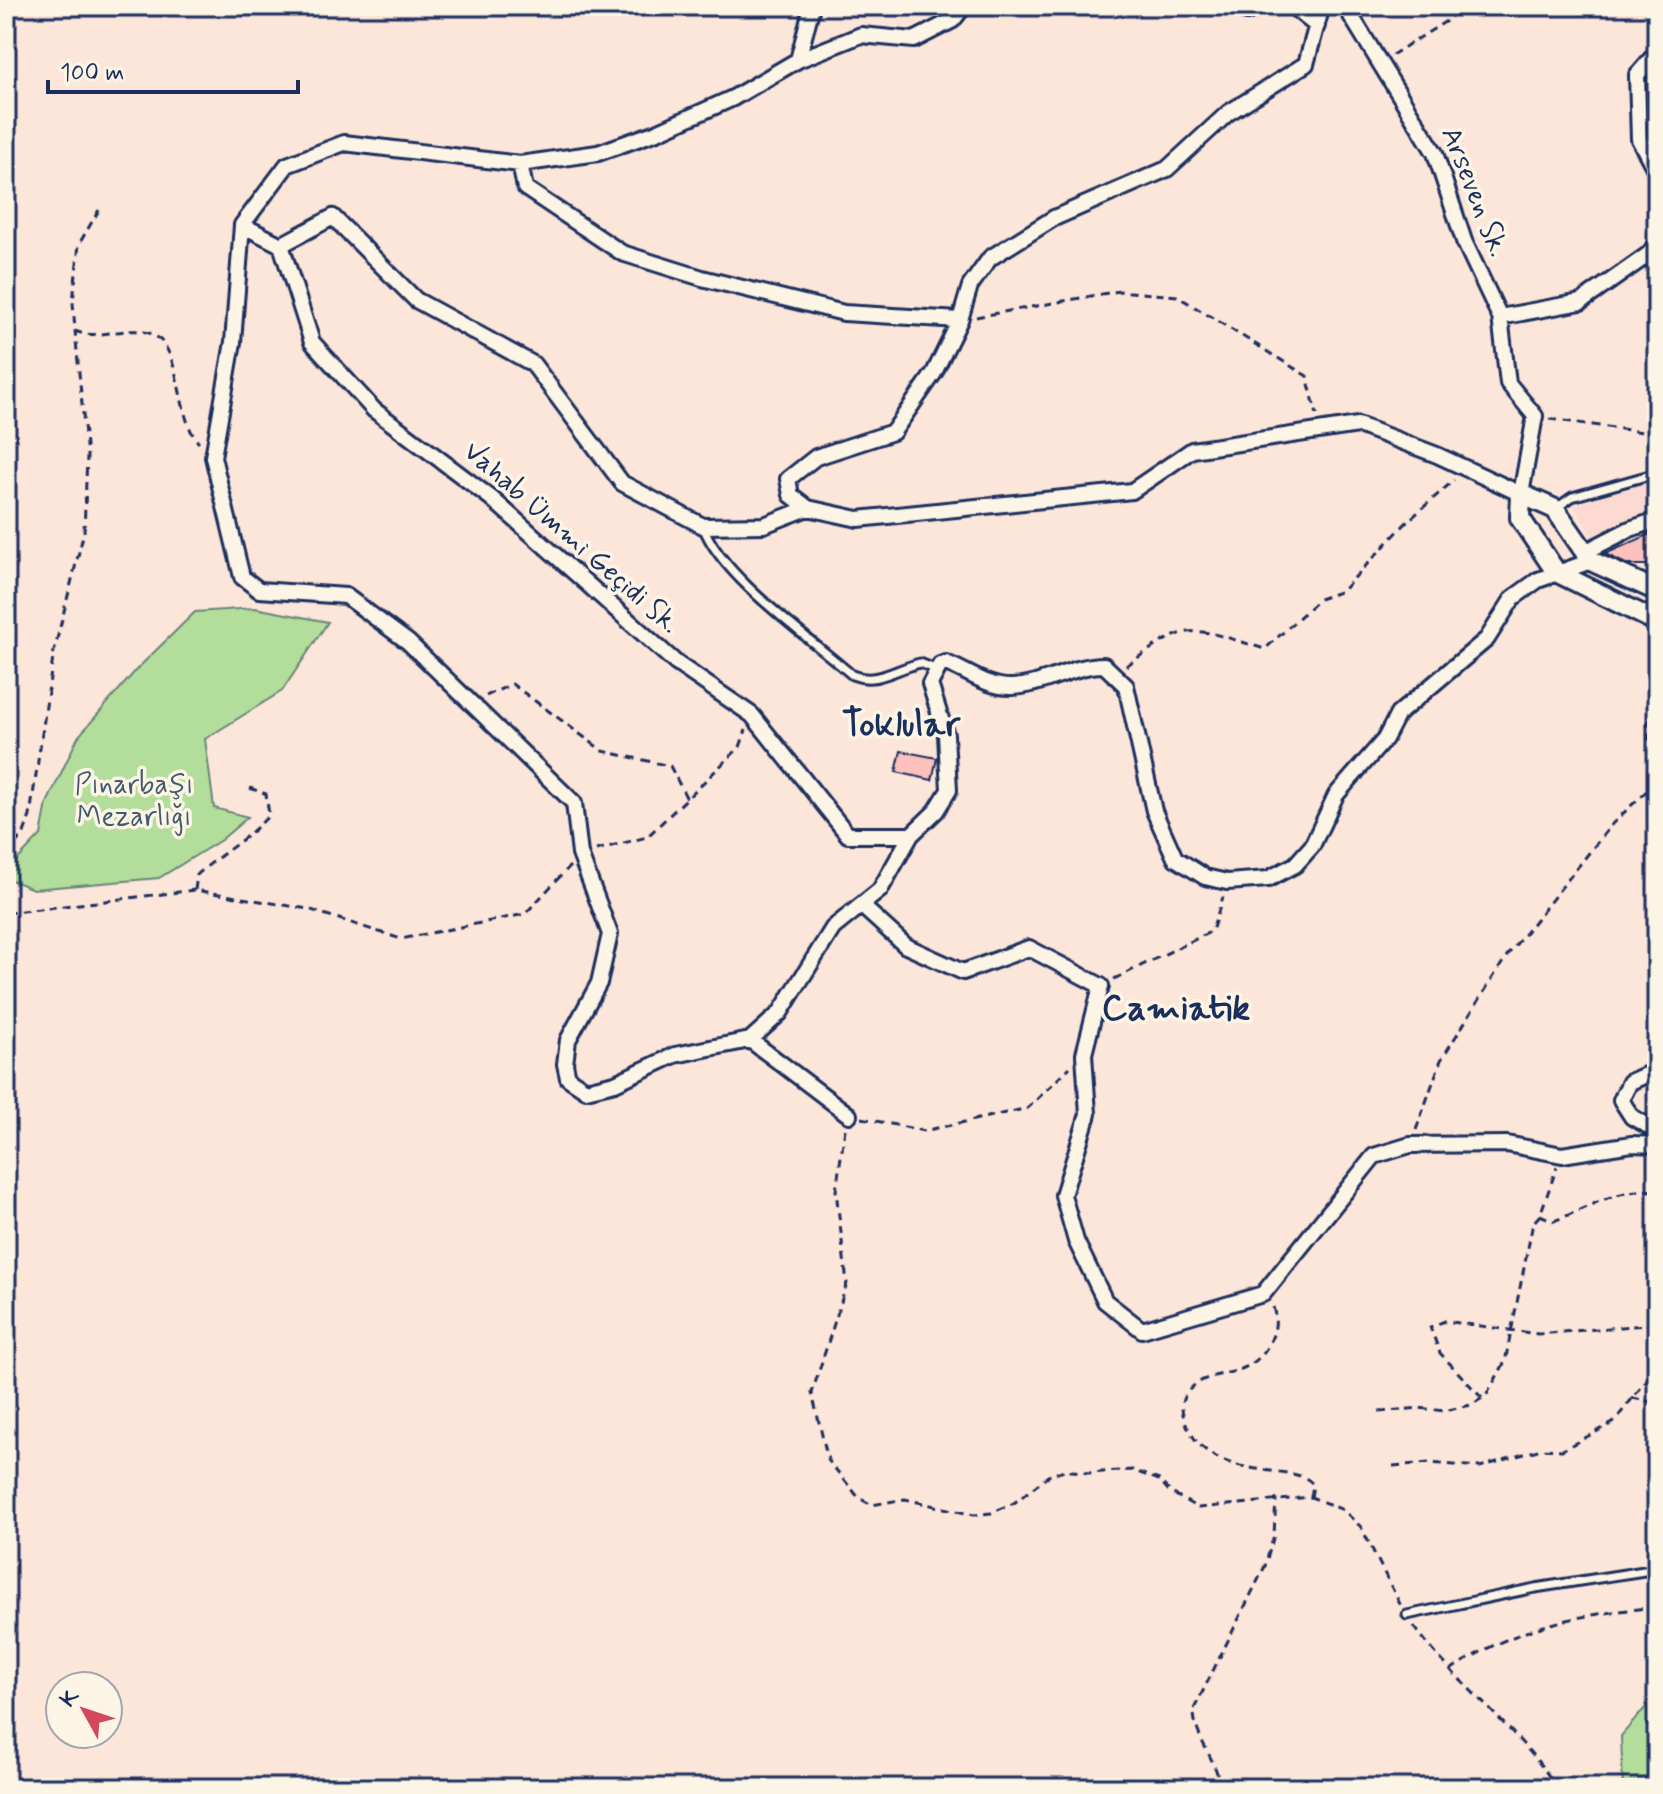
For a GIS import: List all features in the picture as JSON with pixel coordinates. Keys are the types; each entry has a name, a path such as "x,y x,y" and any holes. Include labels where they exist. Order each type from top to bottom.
{"street":[{"path":"798,60 812,6"},
{"path":"964,6 953,20 914,40 861,35 798,60 733,98 657,132 598,153 520,164 344,143 287,165 242,225 233,342 213,457 242,577 259,590 346,596 408,642 574,803 580,854 610,934 599,983 568,1040 565,1064 568,1078 586,1090 615,1083 675,1055 750,1040 780,1013 833,928 880,890 911,835 936,811 949,790 946,735 930,684 935,669 946,663 985,681 1012,687 1091,665 1104,665 1116,673 1132,702 1154,811 1170,848 1189,870 1227,882 1268,879 1295,865 1312,846 1336,795 1385,739 1398,714 1487,639 1513,598 1588,557 1630,529 1657,520"},
{"path":"1236,6 1247,12 1259,6"},
{"path":"1292,6 1317,26"},
{"path":"1322,6 1306,64 1228,113 1167,169 1054,218 990,258 970,286 960,320 934,373 893,432 816,457 788,479 791,495 808,508 858,519 1132,491 1192,450 1358,425 1466,468 1555,509 1588,557 1657,591"},
{"name":"Arseven Sk.","path":"1345,6 1435,153 1464,241 1500,317 1508,383 1535,416"},
{"path":"1657,52 1637,75 1639,139 1657,173"},
{"path":"520,164 525,188 622,253 702,278 844,313 960,320"},
{"path":"242,225 281,245 333,217 416,300 533,364 622,483 703,526 764,525 808,508"},
{"path":"1500,317 1581,302 1649,254 1657,243"},
{"name":"Vahab Ümmi Geçidi Sk.","path":"281,245 312,342 374,410 491,498 676,663 752,715 848,835 911,835"},
{"path":"1535,416 1521,494 1520,518 1556,572 1657,622"},
{"path":"862,906 906,946 963,972 1029,948 1101,986 1084,1054 1088,1114 1063,1195 1076,1241 1105,1301 1142,1330 1263,1294 1374,1156 1410,1145 1507,1144 1562,1155 1632,1144 1657,1145"},
{"path":"750,1040 849,1115"},
{"path":"1657,1070 1630,1082 1621,1100 1632,1117 1657,1131"}],"lane":[{"path":"1555,509 1572,497 1657,473"},
{"path":"703,526 721,557 744,583 852,675 865,680 920,663 935,669"},
{"path":"1407,1615 1535,1588 1657,1569"}],"path":[{"path":"1381,62 1448,20 1460,6"},
{"path":"6,855 24,833 30,816 54,651 84,532 87,456 73,302 79,244 99,210"},
{"path":"960,320 1119,291 1177,296 1307,376 1321,431"},
{"path":"75,331 88,336 128,330 152,333 169,351 189,433 213,457"},
{"path":"1535,416 1610,430 1657,434"},
{"path":"1116,673 1165,638 1196,628 1265,649 1319,599 1342,591 1406,523 1466,468"},
{"path":"472,702 512,684 603,751 670,766 687,799"},
{"path":"1410,1145 1441,1060 1506,957 1612,824 1656,781 1647,727 1657,696"},
{"path":"6,913 195,890 308,909 401,939 525,914 580,854 647,837 740,747 752,715"},
{"path":"195,890 197,875 222,852 255,832 269,815 266,794 250,788"},
{"path":"1101,986 1212,931 1227,882"},
{"path":"1084,1054 1028,1108 924,1131 849,1115 839,1154 836,1191 847,1283 812,1393 828,1460 859,1498 872,1505 905,1499 983,1514 1014,1503 1048,1476 1064,1470 1089,1473 1132,1470 1159,1480 1170,1492 1198,1508 1311,1497 1343,1510 1361,1527 1407,1615 1450,1670 1510,1726 1557,1788"},
{"path":"1379,1412 1419,1408 1444,1411 1471,1405 1482,1398 1505,1362 1533,1223 1540,1215 1562,1155"},
{"path":"1540,1215 1554,1221 1605,1197 1636,1189 1657,1191"},
{"path":"1263,1294 1276,1316 1275,1329 1261,1356 1242,1371 1211,1377 1193,1386 1183,1397 1181,1407 1191,1435 1204,1449 1235,1465 1279,1475 1291,1471 1304,1474 1313,1485 1311,1497"},
{"path":"1482,1398 1440,1353 1430,1327 1445,1321 1538,1334 1657,1324"},
{"path":"1393,1466 1430,1463 1480,1467 1541,1449 1562,1450 1613,1423 1654,1371 1657,1360"},
{"path":"1632,1398 1657,1403"},
{"path":"1220,1788 1215,1764 1196,1731 1194,1709 1265,1566 1274,1535 1276,1498"},
{"path":"1450,1670 1481,1650 1556,1620 1603,1611 1657,1607"}],"shaded area":[{"path":"1657,479 1657,515 1595,540 1573,505"}],"green space":[{"name":"Pınarbaşı Mezarlığı","path":"255,608 328,622 282,691 205,739 214,808 248,817 221,840 159,878 33,889 6,878 6,872 41,835 47,803 78,737 137,669 195,612"},
{"path":"1657,1694 1657,1788 1623,1788 1621,1736"}],"building":[{"path":"1657,531 1657,565 1628,565 1605,554"},
{"path":"901,751 937,758 932,780 896,772"}],"district":[{"name":"Toklular","path":"901,725"},
{"name":"Camiatik","path":"1176,1009"}]}
